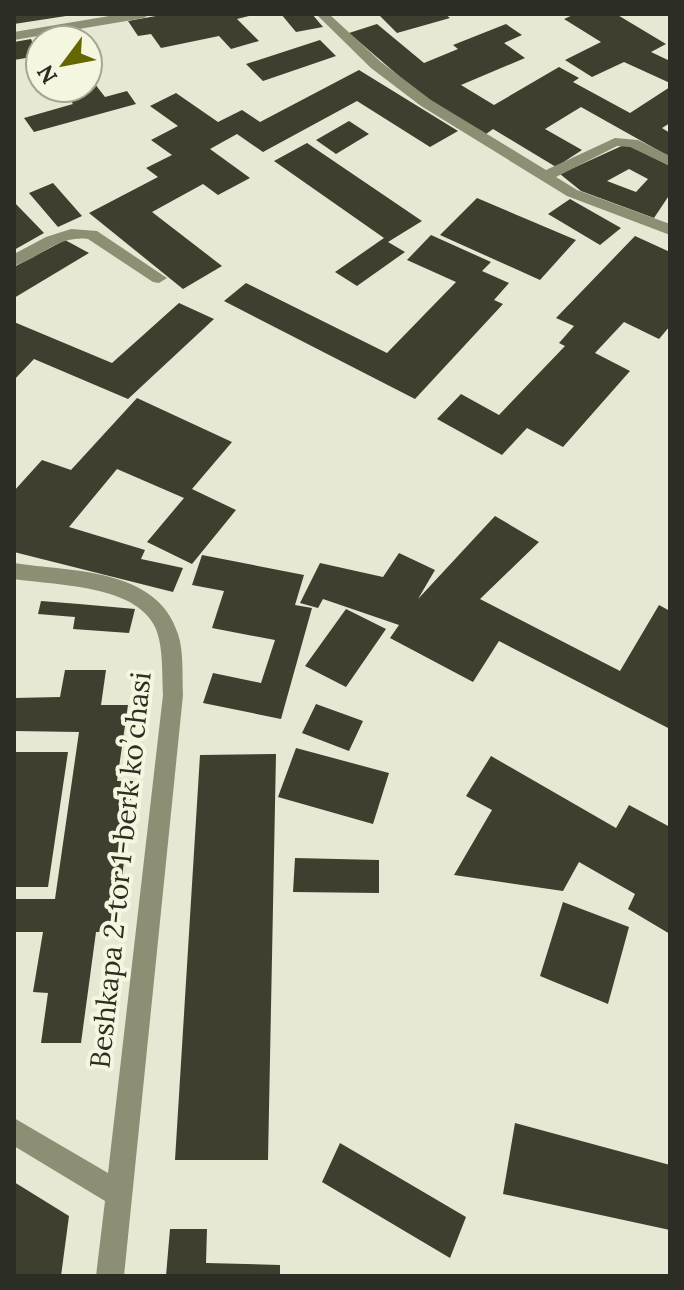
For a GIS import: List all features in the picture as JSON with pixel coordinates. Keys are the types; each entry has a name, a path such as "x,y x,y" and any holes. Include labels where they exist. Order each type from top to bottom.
{"street":[{"path":"14,36 144,14"},
{"path":"322,14 376,65 426,103 572,193 670,230"},
{"path":"546,176 615,142 633,143 670,162"},
{"path":"14,261 62,234 79,232 92,235 159,278"},
{"name":"Beshkapa 2-tor 1-berk koʼchasi","path":"14,571 128,589 151,604 169,635 173,695 110,1276"},
{"path":"14,1131 117,1193"}],"building":[{"path":"14,14 65,14 66,16 14,24"},
{"path":"167,14 257,14 237,19 259,41 231,49 219,36 161,48 151,34 138,36 128,21"},
{"path":"281,14 312,14 323,27 296,32"},
{"path":"378,14 445,14 450,18 397,33"},
{"path":"575,14 616,14 666,44 651,52 670,61 670,83 624,62 592,77 565,60 601,42 564,19"},
{"path":"377,24 424,63 458,49 453,45 506,24 522,35 504,43 525,58 461,85 494,105 559,67 579,78 573,82 630,113 670,87 670,123 662,128 670,133 670,157 581,107 545,129 582,150 556,167 493,129 486,134 421,95 349,33"},
{"path":"24,40 24,58 14,60 14,42"},
{"path":"320,40 336,56 263,81 246,64"},
{"path":"359,70 458,131 430,147 357,101 263,152 237,134 210,149 250,178 218,195 203,184 152,212 222,266 183,289 89,213 158,177 146,168 172,155 151,140 178,126 150,106 176,93 218,122 242,110 260,122"},
{"path":"127,91 136,104 34,132 24,118 73,104 104,104 104,96"},
{"path":"349,121 369,134 336,154 316,140"},
{"path":"307,143 422,221 388,242 405,252 357,286 335,272 384,238 274,161"},
{"path":"626,144 670,166 670,194 654,218 581,191 560,174","holes":["629,169 648,179 636,192 607,181"]},
{"path":"53,183 82,216 58,227 29,193"},
{"path":"477,198 576,240 540,280 440,235"},
{"path":"570,199 621,228 600,245 548,214"},
{"path":"14,202 44,233 14,250"},
{"path":"431,235 491,262 482,271 509,283 494,300 503,304 415,399 224,301 246,283 387,353 456,282 407,260"},
{"path":"635,236 670,252 670,326 659,339 624,322 595,353 630,371 563,447 527,428 502,455 437,419 461,394 499,415 565,346 559,343 574,326 556,318"},
{"path":"65,240 89,253 14,298 14,267"},
{"path":"179,303 214,319 128,399 34,359 14,380 14,322 112,363"},
{"path":"137,398 232,442 192,489 236,510 192,564 147,542 184,498 117,469 69,527 145,550 141,559 183,568 173,592 14,552 14,491 42,460 71,470"},
{"path":"495,516 539,542 480,599 620,671 659,605 670,611 670,729 499,641 473,682 390,638 399,625 323,599 318,608 300,603 320,563 383,577 399,553 435,570 418,599"},
{"path":"202,555 304,575 295,605 312,608 281,719 203,703 213,673 261,683 275,640 212,628 224,591 192,585"},
{"path":"41,601 135,609 129,633 73,629 75,617 38,614"},
{"path":"346,609 386,629 346,687 305,666"},
{"path":"65,670 106,670 101,705 128,705 117,781 133,781 116,932 96,932 81,1043 41,1043 48,993 33,992 43,932 14,932 14,899 55,899 79,732 14,731 14,698 60,697"},
{"path":"316,704 363,721 349,751 302,733"},
{"path":"296,748 389,773 373,824 278,797"},
{"path":"14,752 68,752 48,887 14,887"},
{"path":"276,754 268,1160 175,1160 200,755"},
{"path":"491,756 616,828 629,805 670,827 670,934 628,909 635,894 579,862 563,891 454,875 492,810 466,796"},
{"path":"295,858 379,860 379,893 293,892"},
{"path":"563,902 629,927 608,1004 540,976"},
{"path":"515,1123 670,1165 670,1230 503,1194"},
{"path":"340,1143 466,1217 450,1258 322,1182"},
{"path":"14,1182 69,1216 61,1276 14,1276"},
{"path":"170,1229 207,1229 206,1263 280,1265 280,1276 166,1276"}]}
